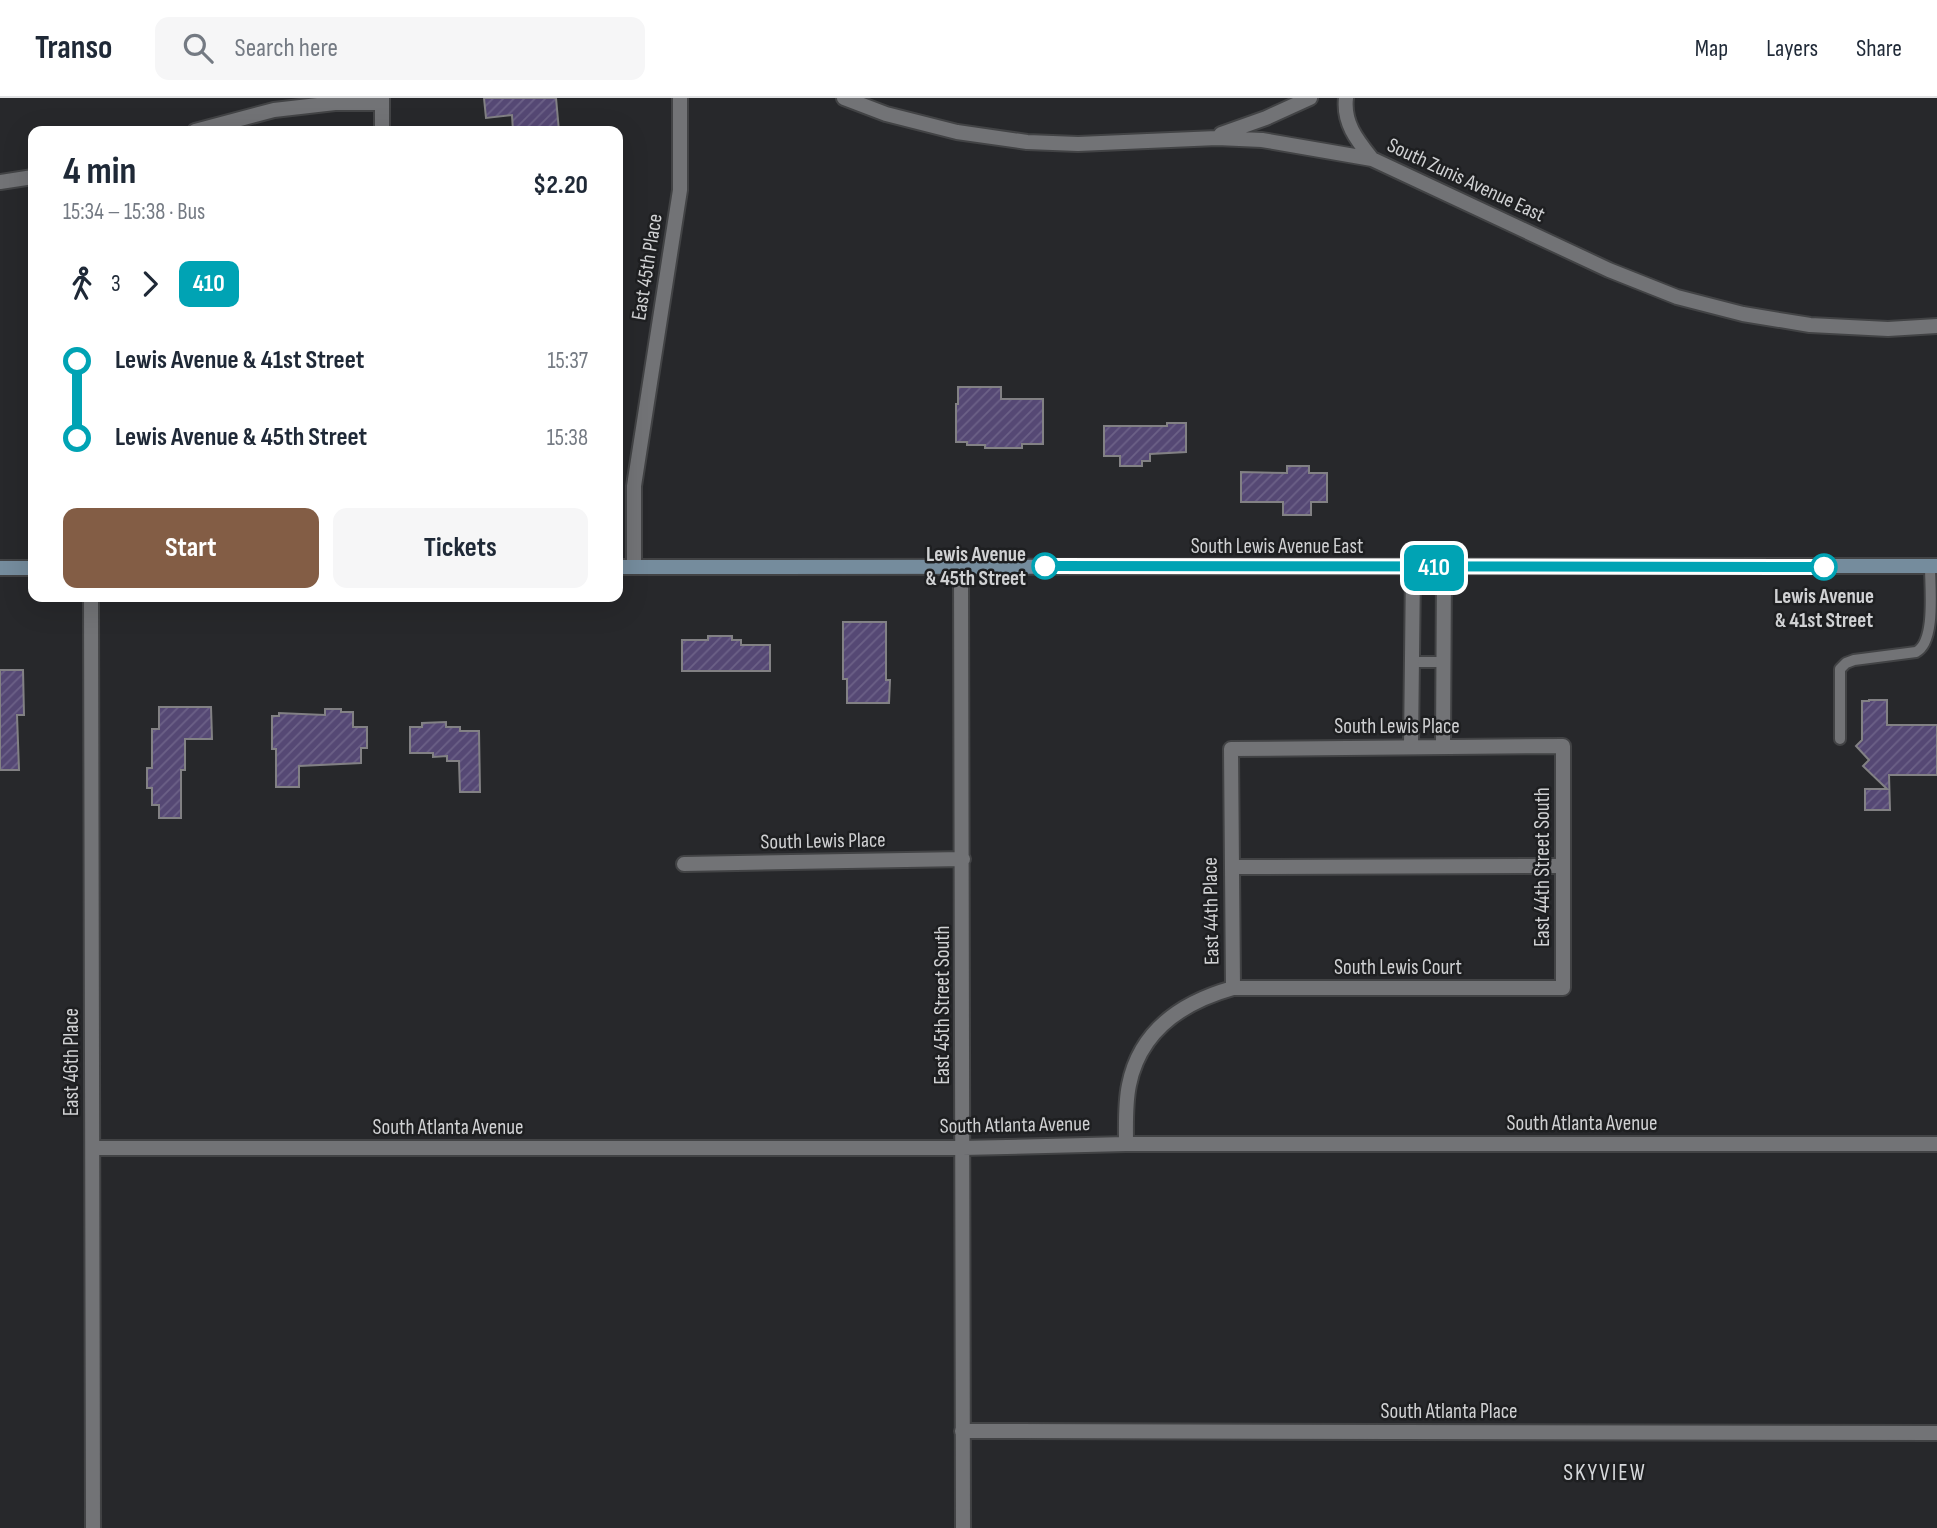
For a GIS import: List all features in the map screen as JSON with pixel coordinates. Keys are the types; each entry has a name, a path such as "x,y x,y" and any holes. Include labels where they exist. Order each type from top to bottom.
{"main road":[{"name":"South Lewis Avenue East","path":"623,567 1933,566"},
{"path":"0,568 28,568"}],"street":[{"name":"East 45th Place","path":"634,567 634,486 680,190 680,98"},
{"path":"681,132 692,98"},
{"name":"South Zunis Avenue East","path":"844,98 886,114 957,132 1027,142 1122,143 1205,137 1262,141 1372,159 1609,270 1677,297 1742,314 1810,325 1888,329 1937,326"},
{"path":"1205,137 1255,122 1310,98"},
{"path":"1346,98 1345,112 1355,139 1372,159"},
{"path":"214,126 274,110 382,101 382,126"},
{"path":"0,182 28,178"},
{"name":"East 45th Street South","path":"961,567 962,1528"},
{"path":"1411,746 1413,568"},
{"path":"1443,746 1444,568"},
{"name":"East 46th Place","path":"92,602 93,1528"},
{"name":"South Lewis Place","path":"1231,748 1563,746"},
{"name":"East 44th Street South","path":"1563,746 1563,988"},
{"name":"East 44th Place","path":"1126,1144 1129,1084 1147,1040 1166,1019 1185,1006 1208,995 1233,988 1231,748"},
{"name":"South Lewis Place","path":"684,864 963,859"},
{"path":"1232,867 1563,866"},
{"name":"South Lewis Court","path":"1233,988 1563,988"},
{"name":"South Atlanta Avenue","path":"93,1148 1937,1144"},
{"name":"South Atlanta Place","path":"962,1431 1937,1433"}],"lane":[{"path":"1840,739 1840,669 1854,660 1916,652 1924,648 1929,637 1933,566"},
{"path":"1412,662 1444,662"}],"building":[{"path":"484,98 556,98 559,126 513,126 512,115 486,118"},
{"path":"958,387 1001,387 1001,399 1043,399 1043,444 1022,444 1022,448 985,448 985,445 956,442"},
{"path":"1167,423 1186,423 1186,452 1150,454 1150,461 1142,461 1142,466 1120,466 1120,456 1104,456 1104,426 1167,426"},
{"path":"1287,466 1309,466 1309,473 1327,473 1327,502 1311,502 1311,515 1283,515 1283,502 1241,502 1241,472 1287,473"},
{"path":"843,622 886,622 886,680 890,680 889,703 847,703 847,679 843,679"},
{"path":"708,636 732,636 732,640 741,640 741,645 770,645 770,671 682,671 682,640 708,640"},
{"path":"0,670 23,670 24,715 17,715 19,770 0,770"},
{"path":"1887,700 1887,725 1937,725 1937,775 1889,775 1890,810 1865,810 1865,789 1887,789 1863,766 1869,760 1856,746 1862,740 1862,701"},
{"path":"159,707 211,707 212,739 185,739 185,770 181,770 181,818 159,818 159,805 152,805 152,788 147,788 147,768 152,768 152,729 159,729"},
{"path":"325,709 353,712 353,727 367,727 367,748 361,748 361,763 299,766 299,787 276,787 276,749 272,749 272,716 279,716 279,713 325,715"},
{"path":"446,722 446,727 460,727 460,731 479,731 480,792 460,792 459,761 447,761 447,756 433,757 433,753 410,753 410,727 422,727 422,723"}],"bus line":[{"name":"410","path":"1045,566 1824,567"}],"place":[{"name":"Lewis Avenue & 45th Street","path":"1045,566"},
{"name":"Lewis Avenue & 41st Street","path":"1824,567"}],"district":[{"name":"SKYVIEW","path":"1605,1473"}]}
